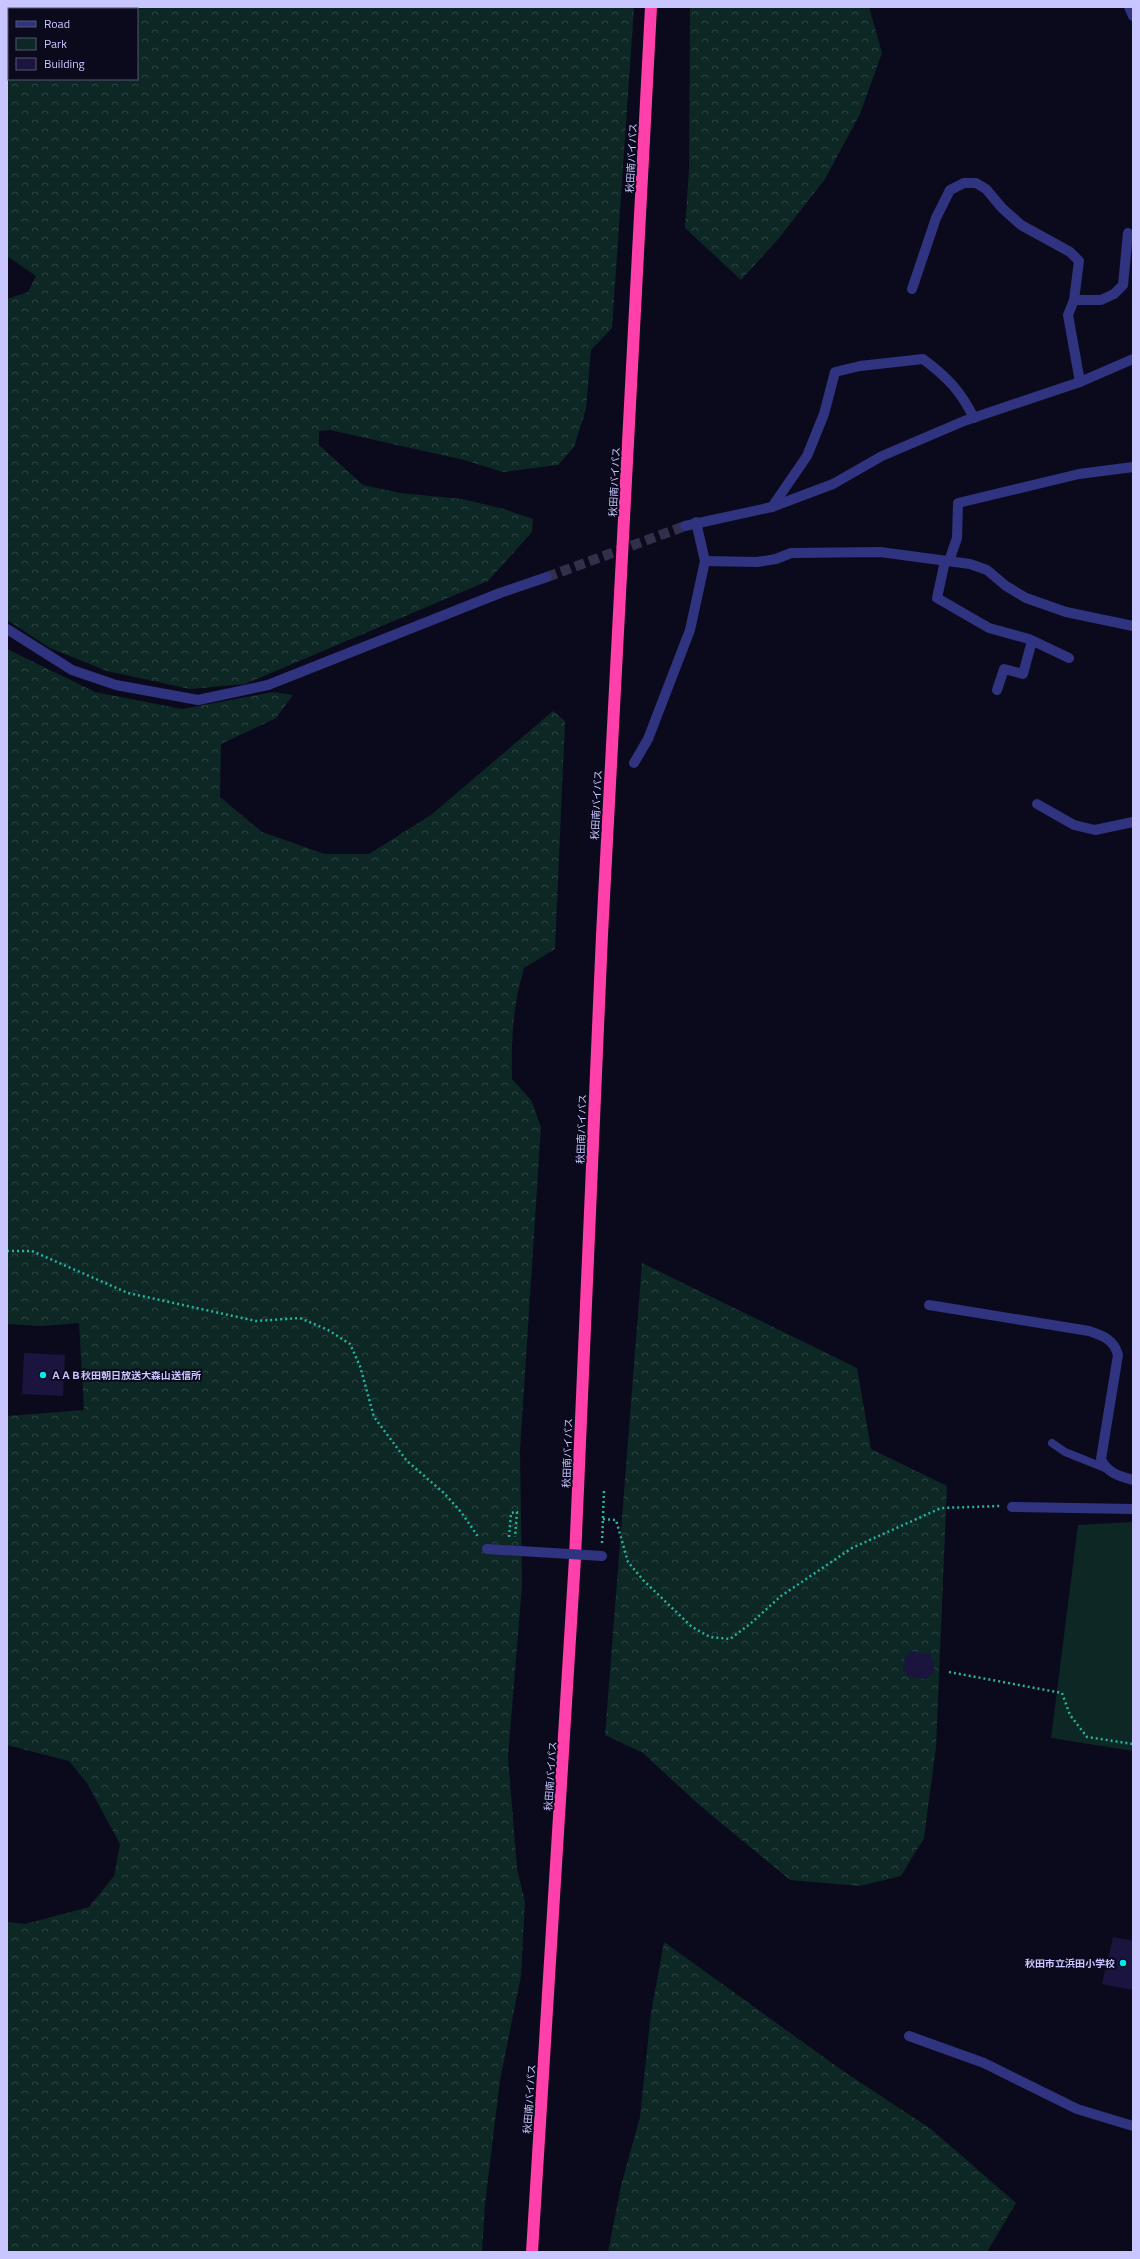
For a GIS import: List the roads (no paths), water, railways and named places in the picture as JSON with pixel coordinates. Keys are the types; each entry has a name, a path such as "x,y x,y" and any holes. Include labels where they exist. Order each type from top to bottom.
{"highway":[{"name":"秋田南バイパス","path":"532,2252 575,1558 602,935 651,7"}],"street":[{"path":"1130,7 1133,16"},
{"path":"912,289 936,218 950,190 964,183 976,183 986,189 1002,208 1021,224 1070,252 1079,261 1074,300 1068,315 1080,382"},
{"path":"1074,300 1101,300 1114,294 1123,285 1128,233"},
{"path":"772,507 807,456 824,414 835,372 860,366 923,359 948,378 967,405 974,418"},
{"path":"685,526 696,522 772,507 833,484 882,456 974,418 1080,382 1133,359"},
{"path":"1070,658 1032,641 989,628 937,598 947,561 957,538 958,503 1079,474 1133,467"},
{"path":"634,763 648,739 690,630 705,561 696,522"},
{"path":"705,561 756,562 776,559 791,554 880,552 970,564 987,570 1006,586 1026,598 1066,612 1133,626"},
{"path":"7,630 72,670 116,685 198,700 268,685 477,602 547,577"},
{"path":"997,690 1004,669 1023,674 1032,641"},
{"path":"1037,804 1074,825 1095,830 1133,822"},
{"path":"929,1305 1089,1332 1110,1339 1116,1347 1118,1355 1101,1459 1105,1468 1117,1475 1133,1480"},
{"path":"1012,1507 1133,1509"},
{"path":"487,1549 512,1546 602,1556"},
{"path":"909,2036 984,2063 1077,2109 1133,2126"}],"lane":[{"path":"1052,1442 1065,1452 1105,1468"}],"tunnel":[{"path":"547,577 685,526"}],"place":[{"name":"ＡＡＢ秋田朝日放送大森山送信所","path":"43,1375"},
{"name":"秋田市立浜田小学校","path":"1123,1963"}]}
